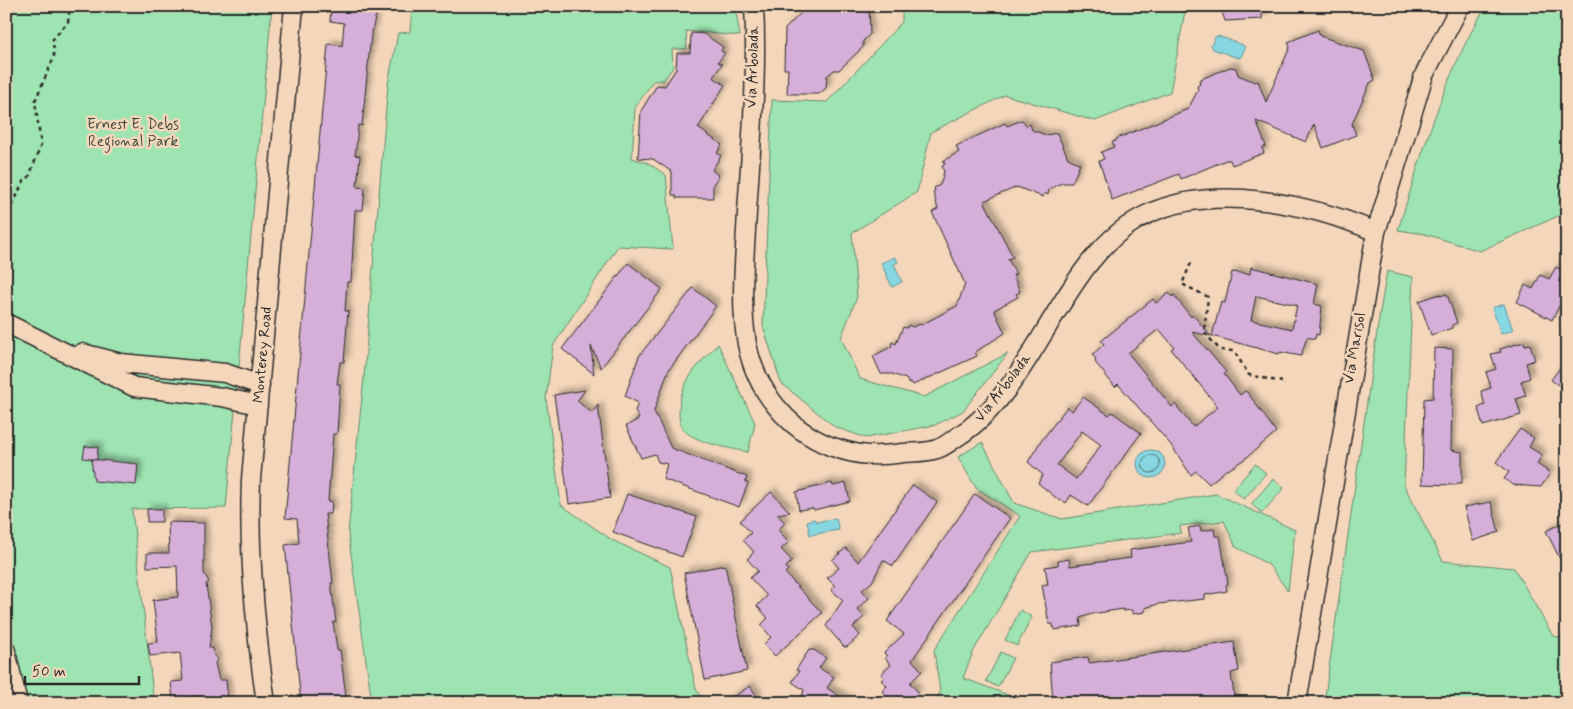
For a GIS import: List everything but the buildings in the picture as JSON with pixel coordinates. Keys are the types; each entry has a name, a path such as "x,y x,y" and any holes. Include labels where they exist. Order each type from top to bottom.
{"street":[{"name":"Monterey Road","path":"266,703 252,587 249,532 258,405 294,6"},
{"name":"Via Arbolada","path":"754,6 754,81 744,279 744,313 748,346 764,390 791,424 819,441 856,455 897,454 937,449 973,427 998,400 1104,243 1148,214 1194,200 1253,198 1349,221 1376,232"},
{"name":"Via Marisol","path":"1297,703 1376,232 1424,75 1460,6"},
{"path":"6,323 33,330 79,352 135,364 225,373 260,385"},
{"path":"6,323 134,387 222,396 258,405"},
{"path":"134,387 135,364"},
{"path":"6,652 18,703"}],"path":[{"path":"6,220 23,182 29,177 41,145 35,101 54,56 53,39 68,22 70,6"},
{"path":"1191,263 1182,284 1208,297 1204,332 1220,350 1234,351 1249,375 1282,382"}],"green space":[{"name":"Ernest E. Debs Regional Park","path":"6,6 272,6 226,508 132,509 154,703 6,703"},
{"path":"412,6 735,6 740,36 686,31 687,49 672,49 673,67 664,80 653,81 635,108 632,158 648,163 666,175 673,249 618,246 553,346 546,399 561,505 612,540 670,567 696,689 705,703 372,703 348,533 364,377 388,84 398,33 410,32"},
{"path":"902,6 1186,6 1170,92 1095,121 1005,95 931,132 917,192 852,233 857,297 841,338 860,379 924,397 1008,353 963,411 935,425 866,438 835,427 781,383 763,326 772,100 827,102 902,22"},
{"path":"1486,6 1567,6 1567,212 1480,251 1425,234 1398,230 1425,144 1446,87 1471,32"},
{"path":"1387,271 1413,277 1404,485 1443,561 1514,568 1553,636 1567,639 1567,703 1324,703"},
{"path":"718,344 755,423 748,452 715,445 698,439 685,431 680,424 680,400 683,390 698,366"},
{"path":"982,442 1014,503 1062,519 1216,494 1295,530 1288,591 1269,565 1236,547 1224,521 1180,526 1181,533 1032,552 973,652 963,678 1008,695 1009,703 937,703 940,692 934,650 1020,516 976,488 958,457"},
{"path":"1255,464 1266,473 1244,499 1233,490"},
{"path":"1273,479 1284,488 1262,513 1251,504"},
{"path":"1020,610 1032,617 1017,646 1005,640"},
{"path":"1001,652 1013,658 998,687 986,681"}],"water":[{"path":"1218,36 1243,45 1245,48 1241,57 1238,58 1213,49 1211,45 1215,37"},
{"path":"895,257 898,262 894,264 902,282 892,287 881,263"},
{"path":"1504,304 1513,330 1501,334 1492,308"},
{"path":"1151,450 1161,454 1165,464 1161,474 1151,478 1141,474 1137,464 1141,454"},
{"path":"836,518 839,530 810,535 807,521 815,519 816,522"}]}
